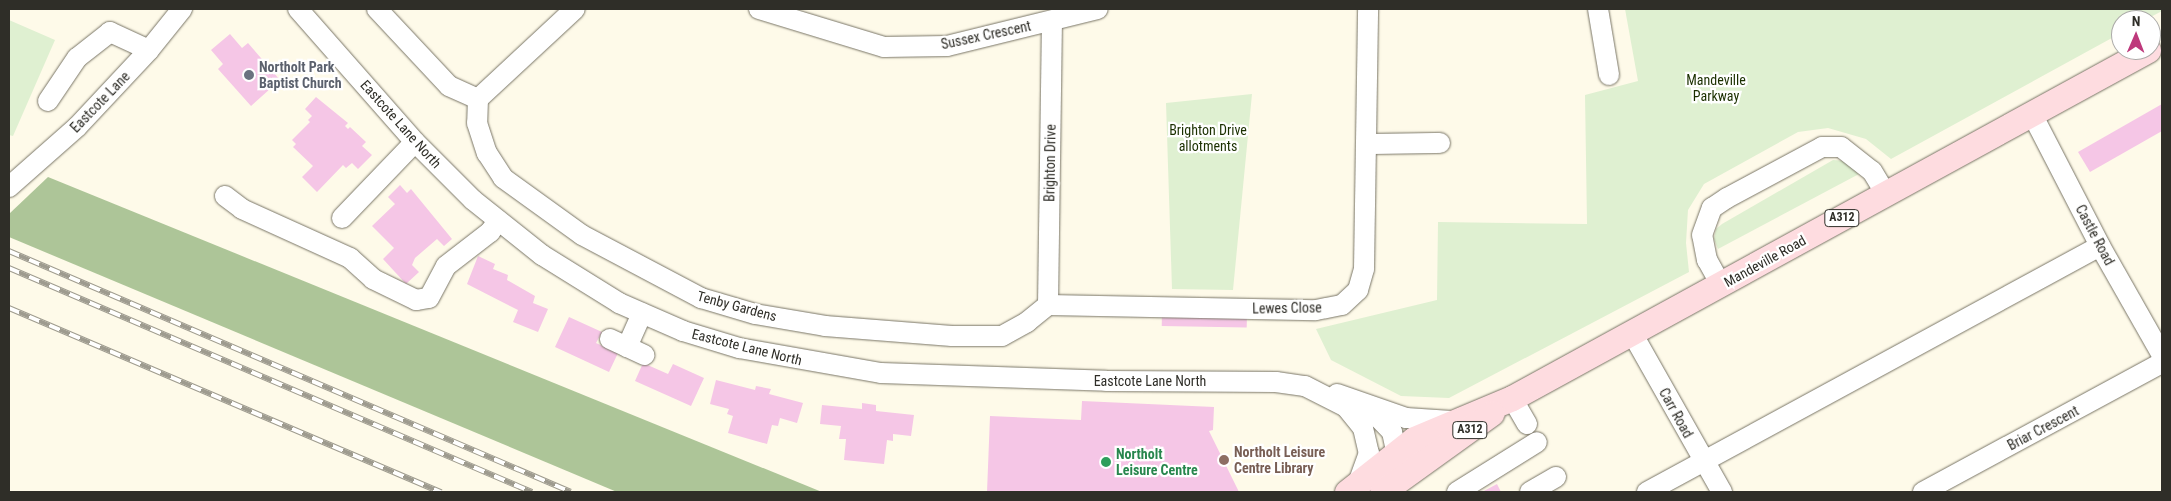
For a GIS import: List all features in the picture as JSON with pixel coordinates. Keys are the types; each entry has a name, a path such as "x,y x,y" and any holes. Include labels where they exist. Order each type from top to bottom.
{"main road":[{"name":"Mandeville Road","path":"1353,487 1451,421 1512,398 2130,60"},
{"name":"Mandeville Road","path":"1386,490 1512,398"}],"street":[{"name":"Eastcote Lane","path":"9,187 77,127 149,50 182,9"},
{"name":"Eastcote Lane North","path":"298,9 415,142 498,222 542,255 619,303 683,331 739,348 881,373 1106,381 1276,382 1353,399 1406,418 1451,421"},
{"path":"378,9 380,15 449,86 478,99 575,9"},
{"name":"Sussex Crescent","path":"759,9 884,47 947,46 1098,9"},
{"name":"Lewes Close","path":"1048,305 1316,310 1342,305 1358,290 1364,269 1368,9"},
{"path":"1598,9 1609,75"},
{"name":"Brighton Drive","path":"1048,305 1052,20"},
{"path":"48,101 78,58 110,32 149,50"},
{"name":"Tenby Gardens","path":"478,99 477,123 487,153 503,178 582,235 701,298 755,314 825,326 952,336 1002,336 1028,322 1048,305"},
{"name":"Castle Road","path":"2032,114 2100,246 2162,355"},
{"path":"342,218 415,142"},
{"path":"1367,144 1440,143"},
{"path":"1721,285 1707,260 1702,235 1712,208 1727,198 1822,148 1840,147 1872,171 1886,194"},
{"path":"225,196 242,210 350,258 372,280 416,300 429,298 446,266 490,232 498,222"},
{"path":"1647,492 2100,246"},
{"path":"627,347 642,313"},
{"name":"Carr Road","path":"1632,333 1703,462 1722,492"},
{"name":"Briar Crescent","path":"1923,492 2162,363"},
{"name":"Eastcote Lane North","path":"1318,390 1346,407 1363,428 1395,458"},
{"path":"1512,398 1527,424"},
{"name":"Eastcote Lane North","path":"1353,399 1386,424 1396,440 1395,458"},
{"name":"Eastcote Lane North","path":"1353,487 1369,452 1363,428"},
{"path":"1457,492 1537,442"},
{"path":"1386,490 1395,458 1428,461"},
{"path":"1530,492 1556,477"}],"green space":[{"name":"Mandeville Parkway","path":"1625,9 2162,9 2161,12 2161,10 2111,10 2111,38 1891,159 1866,139 1828,128 1798,132 1704,184 1688,210 1686,243 1689,272 1449,398 1401,396 1331,360 1316,329 1437,300 1438,222 1587,224 1585,95 1638,81"},
{"path":"9,20 55,40 13,136 9,135"},
{"name":"Brighton Drive allotments","path":"1252,94 1233,290 1172,289 1166,103"},
{"path":"1833,160 1846,161 1859,174 1718,249 1714,239 1716,229 1722,224"},
{"path":"48,177 822,492 617,492 9,237 9,214"}],"building":[{"name":"Northolt Park Baptist Church","path":"230,34 242,48 248,43 280,80 251,106 218,69 223,64 211,50"},
{"path":"316,97 348,123 345,126 348,129 350,127 366,142 362,146 372,155 358,169 352,163 346,168 343,165 317,192 302,177 313,166 293,147 296,144 292,140 310,122 308,120 312,116 305,109"},
{"path":"2162,104 2162,131 2090,172 2078,152"},
{"path":"400,185 407,193 411,189 452,239 444,246 437,239 415,258 412,265 419,272 406,284 383,259 394,248 372,226 395,204 388,197"},
{"path":"478,256 495,264 493,269 508,275 507,280 535,296 533,303 548,309 538,332 513,322 518,310 467,284"},
{"path":"1162,310 1247,311 1247,327 1162,326"},
{"path":"569,317 602,332 596,343 618,353 609,372 555,347"},
{"path":"643,363 668,374 673,364 704,378 691,406 635,381"},
{"path":"716,380 755,390 756,386 771,389 769,394 803,403 797,423 780,418 778,426 772,425 767,444 728,433 733,416 727,414 729,409 710,404"},
{"name":"Northolt Leisure Centre","path":"1082,401 1214,407 1213,430 1209,431 1239,492 987,492 990,416 1081,420"},
{"path":"862,403 876,405 876,411 914,415 911,436 893,434 893,441 887,440 884,464 844,460 846,439 839,439 841,426 820,424 822,405 862,409"},
{"path":"1497,484 1501,492 1482,492"}],"railway":[{"path":"9,251 571,492"},
{"path":"9,268 532,492"},
{"path":"9,308 441,492"}],"place":[{"name":"Northolt Park Baptist Church","path":"249,75"},
{"name":"Northolt Leisure Centre Library","path":"1224,460"},
{"name":"Northolt Leisure Centre","path":"1106,462"}]}
